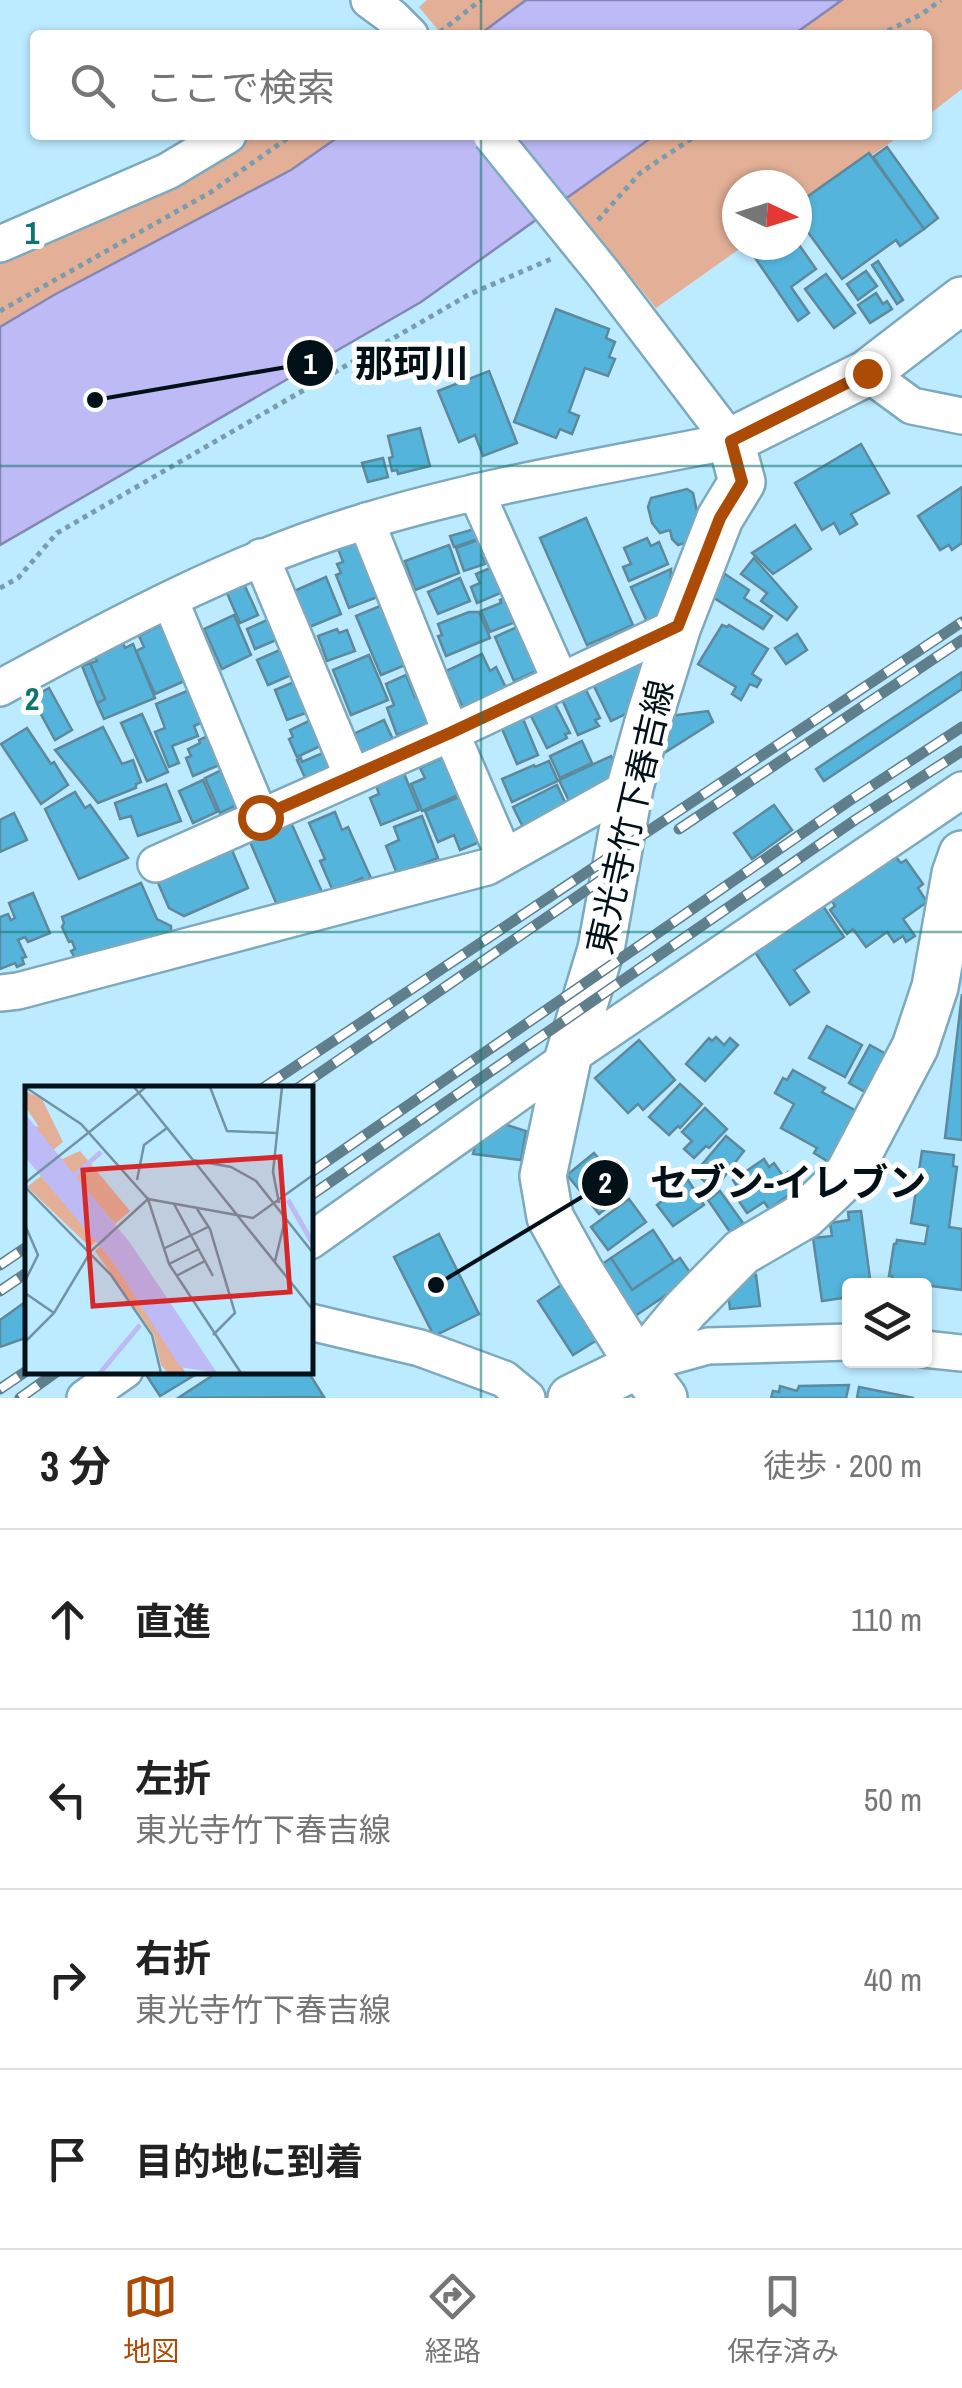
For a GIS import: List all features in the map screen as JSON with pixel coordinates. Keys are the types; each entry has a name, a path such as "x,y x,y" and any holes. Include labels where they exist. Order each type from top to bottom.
{"main road":[{"path":"731,441 867,373 962,300"},
{"name":"東光寺竹下春吉線","path":"651,1382 550,1216 543,1176 568,1058 601,949 630,787 678,626 720,518 742,482 731,441"},
{"path":"571,1398 651,1382 686,1310 742,1252 804,1216 848,1174 915,1046 935,987 962,854"}],"street":[{"path":"0,244 168,170 219,140"},
{"path":"0,688 262,557 366,521 476,492 731,441 603,272 495,140"},
{"path":"867,373 912,406 962,416"},
{"path":"476,492 560,680"},
{"path":"366,521 450,733 504,856"},
{"path":"262,557 352,776"},
{"path":"170,600 260,817"},
{"path":"156,864 678,626"},
{"path":"0,993 18,992 487,867 630,787"},
{"path":"312,1239 568,1058 962,790"},
{"path":"312,1322 420,1348 504,1379 527,1398"},
{"path":"651,1382 708,1346 842,1342"},
{"path":"932,1350 962,1353"},
{"path":"86,1398 121,1373"}],"path":[{"path":"442,30 481,0"},
{"path":"889,30 940,0"},
{"path":"0,311 211,192 285,140"},
{"path":"592,225 640,173 690,140"},
{"path":"0,588 18,578 57,534 468,294 549,261 564,249"}],"shaded area":[{"path":"427,0 526,0 486,30 438,30 419,7"},
{"path":"842,0 962,0 962,89 932,112 932,30 800,30"},
{"path":"246,140 334,140 291,170 0,327 0,260 141,199"},
{"path":"648,140 894,140 812,197 812,170 722,170 724,260 656,308 567,197"}],"water":[{"path":"526,0 842,0 800,30 486,30"},
{"path":"334,140 648,140 421,302 0,545 0,327 291,170"}],"building":[{"path":"887,147 938,218 924,229 873,157"},
{"path":"869,153 924,229 900,246 896,240 842,279 812,238 812,193"},
{"path":"757,260 810,260 816,269 791,287 809,313 798,321"},
{"path":"878,261 903,300 897,304 872,265"},
{"path":"866,271 877,286 858,300 847,284"},
{"path":"826,274 855,313 834,328 805,289"},
{"path":"876,293 892,309 870,323 858,305"},
{"path":"556,309 609,329 606,338 615,342 609,357 615,359 608,376 585,368 569,412 579,416 572,434 560,429 556,438 514,422"},
{"path":"489,371 517,443 483,456 475,435 459,442 438,391"},
{"path":"420,428 430,466 398,474 397,470 392,471 388,436"},
{"path":"861,444 889,493 851,514 857,524 840,534 834,523 822,530 795,483"},
{"path":"383,458 388,477 368,482 362,463"},
{"path":"962,487 962,543 952,550 949,545 940,550 918,516"},
{"path":"687,489 693,493 700,526 688,542 678,545 670,530 660,533 652,523 648,507 651,498"},
{"path":"586,518 633,625 587,645 540,538"},
{"path":"795,525 811,549 773,574 752,553"},
{"path":"478,528 481,538 454,547 450,536"},
{"path":"495,534 487,555 482,556 485,564 464,571 456,548"},
{"path":"356,535 380,596 349,608 336,575 341,573 337,564 343,562 336,543"},
{"path":"647,538 651,546 659,542 668,564 629,581 623,567 631,564 624,548"},
{"path":"449,545 459,573 415,590 405,561"},
{"path":"754,558 797,607 787,620 761,601 767,593 741,574"},
{"path":"507,561 517,586 477,603 471,587 480,583 476,574"},
{"path":"671,569 670,615 648,624 631,587"},
{"path":"725,574 749,590 744,598 772,616 763,629 711,596"},
{"path":"326,577 341,614 307,628 292,592"},
{"path":"460,578 470,601 438,614 428,592"},
{"path":"244,584 258,615 240,623 226,591"},
{"path":"516,593 531,616 490,632 481,611"},
{"path":"385,604 410,663 381,675 356,616"},
{"path":"479,612 490,638 446,656 438,624"},
{"path":"234,615 251,655 222,669 204,629"},
{"path":"274,617 283,637 255,649 247,629"},
{"path":"532,620 552,664 514,681 495,637"},
{"path":"164,623 171,649 175,647 189,679 155,694 136,651 144,647 139,636"},
{"path":"722,625 729,625 768,649 752,674 761,680 757,687 750,684 741,700 732,694 736,687 698,664"},
{"path":"337,629 339,633 347,630 355,651 327,661 318,636"},
{"path":"797,634 807,650 786,664 775,648"},
{"path":"123,643 125,648 133,644 155,698 104,719 97,703 105,699 90,663 97,661 94,655"},
{"path":"287,647 298,672 268,685 257,660"},
{"path":"482,654 490,671 496,667 508,692 465,712 446,671"},
{"path":"369,655 388,700 351,715 333,670"},
{"path":"637,655 649,680 645,693 629,701 634,710 611,721 590,678"},
{"path":"90,663 105,699 97,703 82,666"},
{"path":"962,672 962,689 824,781 816,769"},
{"path":"406,675 415,697 422,695 433,721 397,735 387,708 394,705 386,684"},
{"path":"299,680 311,711 287,720 275,690"},
{"path":"583,684 600,718 595,720 599,726 578,735 560,695"},
{"path":"49,688 72,730 55,740 32,698"},
{"path":"192,689 205,721 194,726 198,736 172,746 179,763 169,767 155,732 165,728 156,704"},
{"path":"552,698 570,733 547,748 528,710"},
{"path":"708,711 713,722 661,755 670,716"},
{"path":"142,714 168,772 147,781 121,723"},
{"path":"521,714 538,755 517,764 500,724"},
{"path":"317,717 329,742 297,757 289,739 293,737 290,730"},
{"path":"384,720 395,744 362,759 351,735"},
{"path":"103,727 122,764 133,760 141,782 136,788 98,803 55,750"},
{"path":"27,728 68,785 41,804 1,744"},
{"path":"217,732 229,761 193,776 186,758 191,756 188,749"},
{"path":"582,741 592,763 560,778 550,756"},
{"path":"330,750 337,767 306,780 297,760 301,758 302,762"},
{"path":"451,754 467,791 422,811 411,784 425,778 420,768"},
{"path":"611,756 619,770 609,775 613,785 571,805 559,780"},
{"path":"549,761 558,781 512,802 502,779"},
{"path":"226,768 241,803 220,813 205,778"},
{"path":"403,771 419,810 381,825 370,798 379,794 375,782"},
{"path":"203,780 217,812 193,823 179,791"},
{"path":"166,784 181,821 138,836 131,816 120,819 115,803"},
{"path":"557,785 569,811 525,831 513,807"},
{"path":"75,792 85,808 90,805 128,858 79,879 45,809"},
{"path":"464,795 487,839 460,850 454,835 438,842 425,811"},
{"path":"774,805 792,830 752,859 734,833"},
{"path":"335,812 342,830 348,827 371,878 333,891 320,861 325,859 309,823"},
{"path":"14,813 27,840 0,852 0,820"},
{"path":"422,816 438,858 397,874 386,846 399,840 394,827"},
{"path":"289,818 322,892 277,905 248,837"},
{"path":"229,843 248,888 184,916 169,908 155,876"},
{"path":"895,856 901,863 906,860 923,884 918,888 927,902 903,919 915,936 906,942 903,936 894,942 887,932 866,947 853,929 847,934 830,910 835,906 832,901"},
{"path":"141,883 157,919 171,926 171,932 76,960 71,951 75,949 72,941 69,942 62,927 62,917"},
{"path":"33,893 50,933 28,942 25,937 18,940 26,957 22,958 24,964 0,969 0,917 8,914 11,920 15,918 9,903"},
{"path":"823,906 844,937 794,970 809,992 790,1005 755,952"},
{"path":"962,994 962,1140 945,1138"},
{"path":"827,1026 862,1045 845,1077 809,1058"},
{"path":"716,1037 724,1045 730,1038 738,1045 705,1081 686,1064 709,1038 712,1041"},
{"path":"639,1040 675,1080 643,1110 638,1104 628,1113 595,1078"},
{"path":"870,1045 886,1054 865,1092 849,1083"},
{"path":"793,1070 858,1112 829,1162 814,1153 817,1148 781,1128 794,1104 775,1093"},
{"path":"680,1084 702,1104 669,1135 649,1117"},
{"path":"705,1108 727,1129 694,1158 684,1149 692,1141 682,1132"},
{"path":"498,1122 526,1131 521,1160 473,1154 478,1136"},
{"path":"726,1136 744,1151 714,1190 695,1173"},
{"path":"922,1151 954,1155 953,1166 957,1167 949,1227 962,1229 962,1290 932,1286 932,1278 889,1276 897,1240 925,1244 928,1226 911,1223"},
{"path":"594,1153 617,1180 600,1194 609,1206 599,1214 567,1175"},
{"path":"764,1159 769,1167 774,1163 783,1176 788,1172 799,1188 769,1209 764,1202 747,1213 732,1191 738,1188 733,1180"},
{"path":"688,1180 704,1205 673,1226 657,1205"},
{"path":"720,1191 743,1223 730,1232 708,1200"},
{"path":"629,1199 646,1222 608,1250 591,1227"},
{"path":"861,1211 870,1278 842,1278 842,1298 822,1301 813,1238 832,1236 830,1223 849,1220 848,1212"},
{"path":"653,1230 674,1262 632,1290 611,1258"},
{"path":"439,1234 479,1314 434,1336 394,1257"},
{"path":"611,1258 632,1290 680,1258 693,1277 635,1316 601,1265"},
{"path":"756,1275 760,1306 730,1309 728,1293 743,1277"},
{"path":"567,1281 588,1313 582,1317 597,1340 573,1355 538,1301"},
{"path":"25,1302 25,1338 0,1347 0,1320"},
{"path":"145,1373 198,1373 160,1396"},
{"path":"216,1373 309,1373 324,1397 178,1398"},
{"path":"849,1385 846,1398 771,1398 780,1386 797,1391 799,1386"},
{"path":"859,1387 914,1398 857,1398"}],"railway":[{"path":"266,1086 962,622"},
{"path":"679,829 962,640"},
{"path":"312,1172 962,727"},
{"path":"312,1195 855,820 962,751"},
{"path":"301,1086 604,878"},
{"path":"0,1265 25,1248"},
{"path":"0,1291 25,1274"},
{"path":"0,1389 25,1372"},
{"path":"20,1398 55,1373"}],"place":[{"name":"那珂川","path":"95,400"},
{"name":"セブン-イレブン","path":"436,1285"}],"route":[{"path":"260,817 678,626 720,518 742,482 731,441 867,373"}]}
